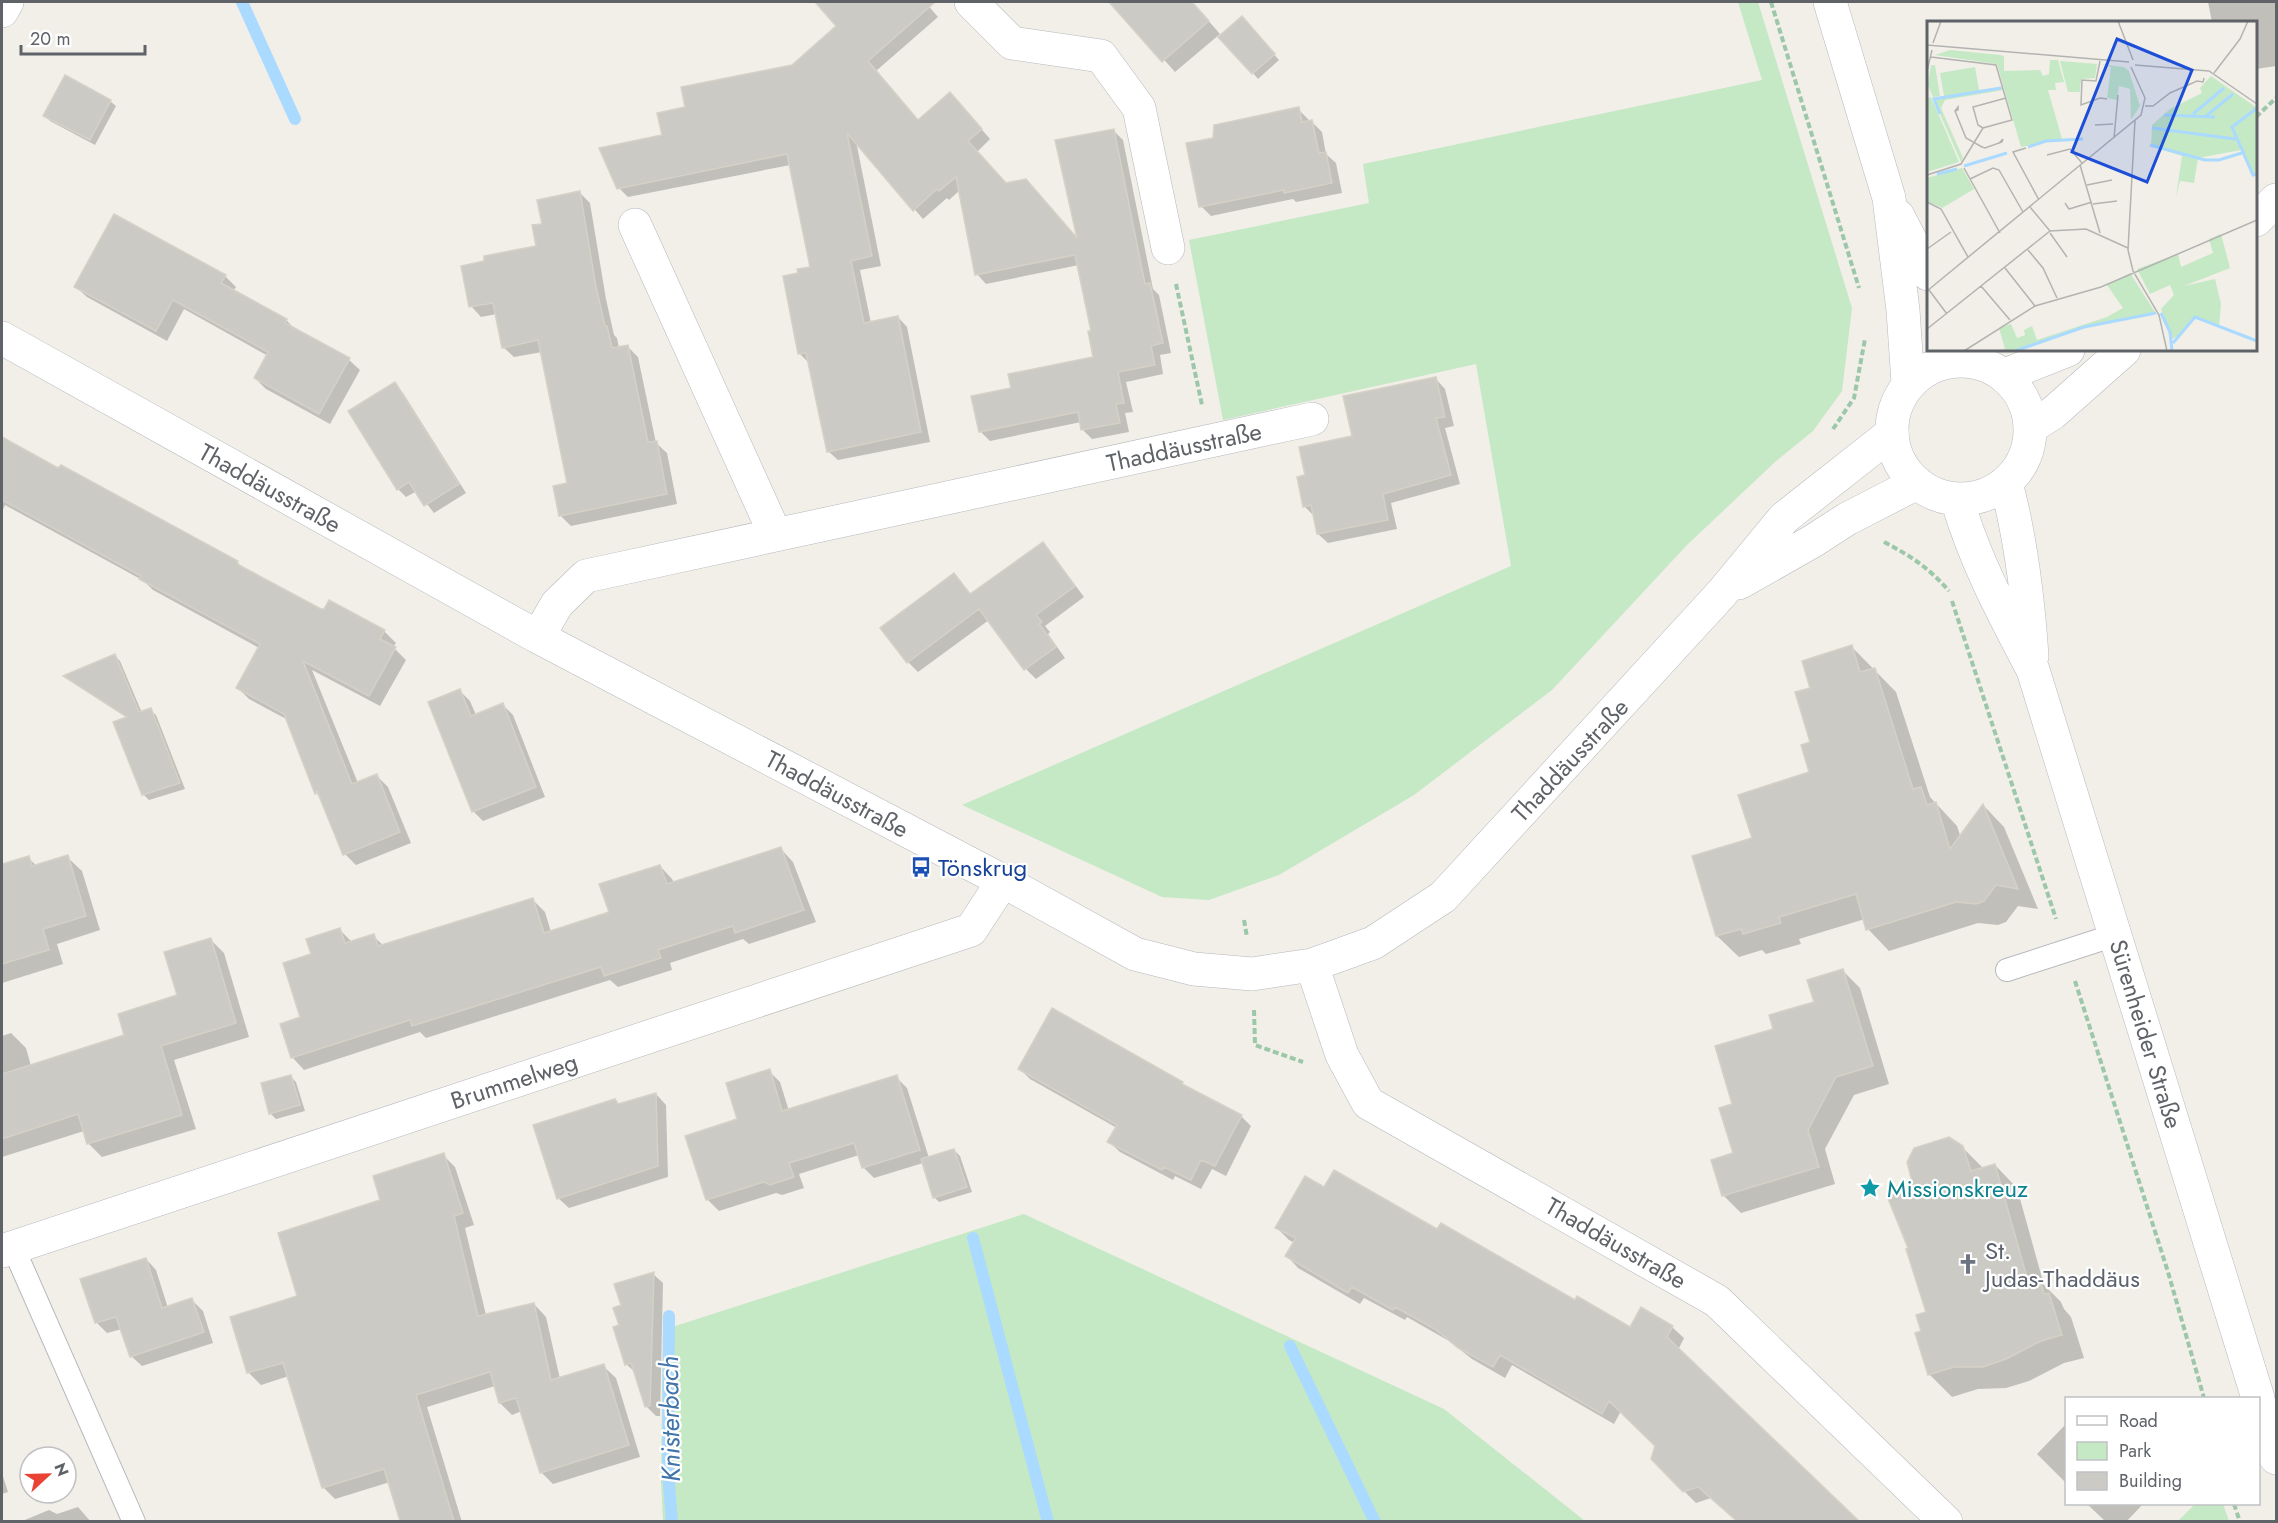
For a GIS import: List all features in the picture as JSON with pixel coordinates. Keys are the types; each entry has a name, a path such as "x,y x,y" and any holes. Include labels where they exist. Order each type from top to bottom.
{"street":[{"path":"2,11 7,2"},
{"path":"971,2 1012,43 1101,56 1139,108 1168,248"},
{"path":"1830,2 1889,198 1903,310 1908,383 1893,418 1893,443 1902,466 1917,483 1936,494 1957,499 1979,497 2006,483 2025,457 2031,427 2022,397 2005,375 1968,355 1940,363 1908,383"},
{"path":"1889,198 1927,270"},
{"path":"2257,219 2277,200"},
{"path":"635,225 775,534"},
{"name":"Thaddäusstraße","path":"2,338 538,637 1004,881 1135,954 1194,969 1252,974 1312,965 1374,943 1443,897 1722,593 1784,518 1892,433"},
{"path":"2005,375 2065,351"},
{"path":"2031,427 2053,413 2123,351"},
{"name":"Thaddäusstraße","path":"538,637 557,604 586,576 1312,419"},
{"name":"Thaddäusstraße","path":"1722,593 1813,542 1847,519 1917,483"},
{"name":"Sürenheider Straße","path":"2006,483 2015,518 2028,601 2033,670"},
{"name":"Sürenheider Straße","path":"1957,499 1964,523 1994,594 2033,670 2257,1397"},
{"name":"Brummelweg","path":"7,1249 971,930 1004,881"},
{"name":"Thaddäusstraße","path":"1312,965 1342,1055 1368,1103 1717,1301 1946,1521"},
{"name":"Sürenheider Straße","path":"2260,1405 2277,1458"}],"lane":[{"path":"2007,970 2115,935"},
{"path":"7,1249 134,1521"}],"path":[{"path":"1771,2 1862,296"},
{"path":"2257,116 2277,98"},
{"path":"1168,248 1210,441"},
{"path":"1829,434 1854,398 1866,330"},
{"path":"1244,920 1252,974 1255,1045 1303,1062 1342,1055"},
{"path":"2236,1505 2240,1521"}],"green space":[{"path":"1738,2 1758,2 1852,308 1842,391 1813,431 1775,462 1687,545 1552,690 1414,795 1279,875 1209,900 1162,897 962,805 1511,566 1476,364 1223,420 1189,240 1369,203 1363,164 1762,80"},
{"path":"1024,1214 1444,1409 1585,1521 663,1521 661,1481 663,1330"},
{"path":"2194,1505 2223,1505 2229,1521 2178,1521"}],"building":[{"path":"815,2 935,2 868,61 918,120 950,92 982,129 968,141 1006,183 1026,179 1077,238 1055,140 1114,129 1145,284 1150,283 1163,343 1151,346 1155,365 1118,372 1124,403 1116,404 1120,423 1081,430 1078,412 979,432 971,396 1011,388 1008,374 1093,357 1088,331 1091,331 1075,255 975,275 956,177 939,191 937,189 913,211 847,133 872,256 851,261 864,323 898,316 921,432 827,452 806,353 798,354 783,276 798,273 797,269 810,267 787,154 617,189 599,148 662,135 657,113 685,107 681,87 792,65 836,26"},
{"path":"1109,2 1192,2 1209,21 1162,62"},
{"path":"1242,16 1275,54 1252,74 1218,37"},
{"path":"65,75 111,100 90,140 43,116"},
{"path":"1299,107 1302,122 1312,120 1319,153 1326,152 1332,183 1199,207 1186,143 1213,138 1214,125"},
{"path":"580,191 605,326 607,326 612,348 628,345 648,442 657,441 667,494 559,516 553,486 567,483 538,340 502,348 493,303 469,307 461,266 484,261 484,256 536,246 532,225 542,224 537,200"},
{"path":"114,214 226,275 221,283 287,319 285,323 350,358 319,414 254,378 268,352 173,300 156,331 74,287"},
{"path":"1436,377 1445,417 1436,418 1451,475 1383,494 1388,520 1317,534 1311,505 1303,507 1297,477 1305,475 1299,447 1352,436 1343,396"},
{"path":"395,382 459,484 424,506 409,482 397,490 348,411"},
{"path":"2,437 58,468 61,465 321,609 324,609 329,600 385,630 380,639 396,647 369,696 303,661 352,784 377,774 400,832 343,855 317,791 315,794 284,714 236,688 260,644 139,579 141,576 2,500"},
{"path":"1043,542 1075,586 1036,615 1042,622 1039,624 1056,647 1024,670 979,609 907,663 880,628 954,573 970,594"},
{"path":"1852,645 1860,672 1875,668 1913,789 1921,787 1927,805 1936,802 1950,849 1983,804 2018,889 1996,885 1984,901 1976,904 1956,902 1866,930 1856,894 1779,917 1781,923 1743,934 1741,929 1716,936 1692,856 1752,838 1738,795 1809,772 1801,745 1810,742 1795,692 1810,688 1802,661"},
{"path":"115,654 139,712 151,708 180,783 142,795 113,722 127,717 63,676"},
{"path":"460,689 471,716 503,703 536,787 472,812 428,702"},
{"path":"781,847 804,910 735,933 733,926 658,950 661,958 604,976 601,967 412,1026 410,1020 291,1058 280,1024 300,1017 283,963 311,954 306,939 340,928 345,943 374,934 378,946 533,898 544,933 609,912 599,884 660,865 667,884"},
{"path":"68,855 86,916 43,929 49,950 2,964 2,864 29,856 32,866"},
{"path":"211,938 236,1023 161,1046 182,1115 87,1144 78,1114 2,1139 2,1074 124,1035 118,1014 177,995 164,952"},
{"path":"1843,969 1873,1066 1836,1077 1808,1130 1819,1167 1722,1196 1711,1160 1733,1153 1719,1108 1732,1104 1715,1046 1773,1029 1769,1015 1814,1002 1807,980"},
{"path":"1052,1008 1183,1082 1182,1084 1242,1115 1215,1166 1201,1160 1191,1180 1164,1167 1162,1170 1107,1142 1117,1125 1018,1069"},
{"path":"770,1069 782,1111 897,1075 920,1150 862,1168 854,1143 789,1163 794,1177 770,1185 764,1182 706,1200 685,1136 737,1119 726,1083"},
{"path":"291,1075 300,1105 269,1114 261,1083"},
{"path":"656,1093 658,1166 557,1199 533,1125 615,1099 618,1104"},
{"name":"St. Judas-Thaddäus","path":"1949,1137 1963,1146 1971,1171 1995,1164 2028,1281 2039,1278 2044,1294 2049,1293 2062,1335 2041,1341 2006,1359 1983,1367 1954,1367 1928,1375 1915,1333 1921,1331 1916,1315 1926,1312 1906,1249 1908,1248 1887,1196 1914,1189 1907,1162 1914,1148"},
{"path":"954,1149 967,1187 933,1198 921,1159"},
{"path":"444,1153 463,1213 454,1216 478,1316 534,1303 551,1380 604,1364 629,1445 540,1473 516,1398 499,1403 490,1372 416,1395 454,1521 400,1521 384,1469 322,1488 283,1363 247,1373 230,1317 297,1296 278,1233 380,1200 373,1176"},
{"path":"1334,1170 1437,1229 1441,1223 1575,1300 1577,1296 1630,1327 1641,1307 1673,1326 1667,1337 1859,1521 1737,1521 1698,1487 1683,1492 1651,1459 1655,1446 1609,1401 1602,1414 1500,1355 1493,1367 1458,1348 1435,1329 1395,1307 1393,1310 1352,1287 1348,1293 1285,1256 1296,1238 1275,1228 1305,1176 1324,1187"},
{"path":"146,1258 162,1308 192,1298 204,1332 130,1357 116,1317 95,1323 80,1279"},
{"path":"654,1272 650,1406 645,1407 631,1363 625,1365 613,1327 619,1325 613,1308 621,1305 614,1284"}],"waterway":[{"name":"Knisterbach","path":"242,2 295,119"},
{"path":"973,1238 1048,1522"},
{"name":"Knisterbach","path":"669,1316 668,1472 672,1522"},
{"path":"1290,1346 1375,1522"}],"place":[{"name":"Tönskrug","path":"921,867"},
{"name":"Missionskreuz","path":"1870,1188"},
{"name":"St. Judas-Thaddäus","path":"1968,1264"}]}
